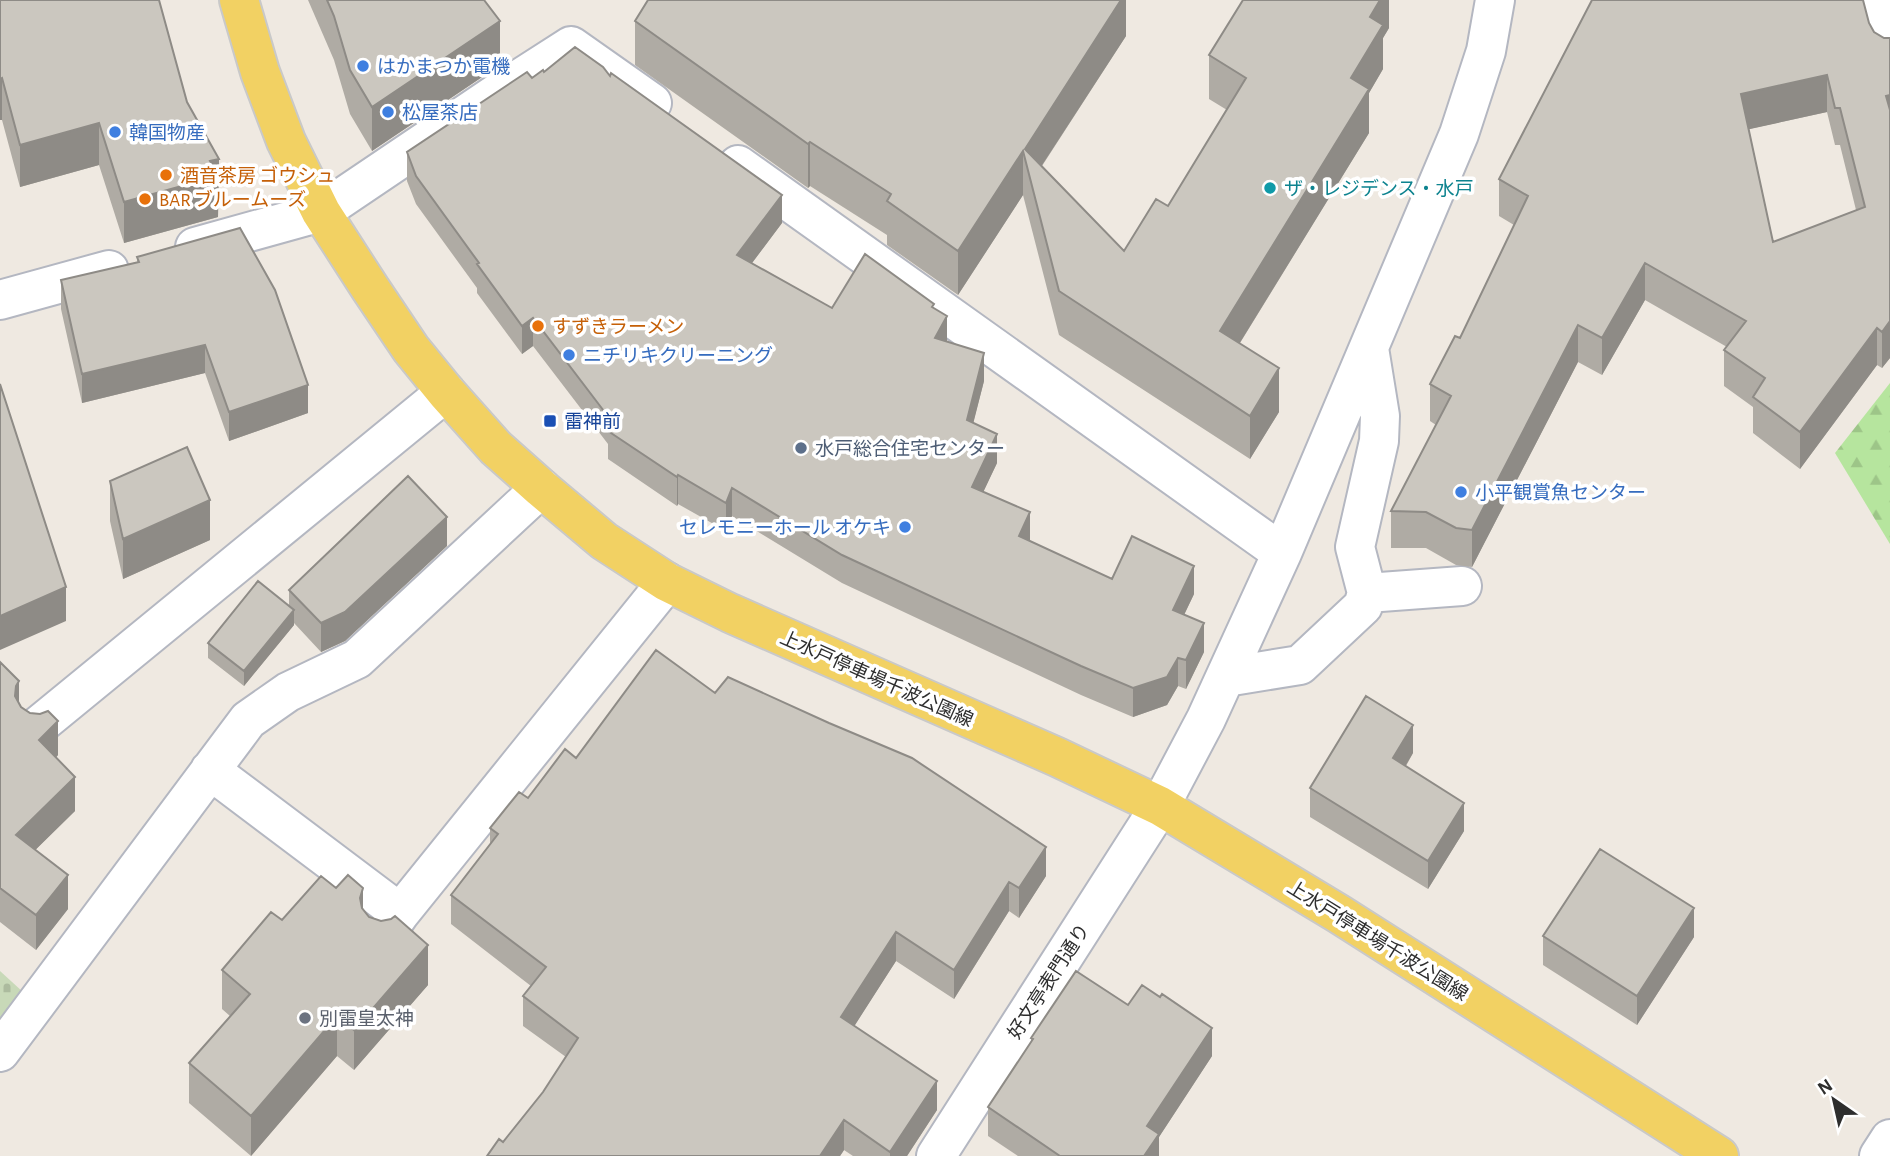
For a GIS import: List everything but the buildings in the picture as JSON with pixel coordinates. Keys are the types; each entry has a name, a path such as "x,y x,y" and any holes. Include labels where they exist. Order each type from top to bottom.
{"main road":[{"name":"上水戸停車場千波公園線","path":"239,0 260,72 282,130 321,212 411,349 496,448 604,541 667,582 730,613 1057,757 1160,806 1339,914 1719,1156"}],"street":[{"name":"好文亭表門通り","path":"942,1154 1160,806 1206,719 1282,553 1459,134 1486,51 1495,0"},
{"path":"1877,0 1890,54"},
{"path":"0,300 321,212 571,46 1282,553"},
{"path":"1226,677 1300,665 1363,606 1367,593 1355,547 1379,441 1380,416 1369,348"},
{"path":"37,727 446,392"},
{"path":"0,1052 248,720 288,692 357,659 541,488"},
{"path":"210,770 391,926 667,582"},
{"path":"1367,593 1462,586"},
{"path":"1879,1156 1890,1139"}],"green space":[{"path":"1890,383 1890,544 1835,453"},
{"path":"0,971 23,992 0,1023"}],"place":[{"name":"はかまつか電機","path":"363,66"},
{"name":"松屋茶店","path":"388,112"},
{"name":"韓国物産","path":"115,132"},
{"name":"酒音茶房 ゴウシュ","path":"166,175"},
{"name":"ザ・レジデンス・水戸","path":"1270,188"},
{"name":"BAR ブルームーズ","path":"145,199"},
{"name":"すずきラーメン","path":"538,326"},
{"name":"ニチリキクリーニング","path":"569,355"},
{"name":"雷神前","path":"550,421"},
{"name":"水戸総合住宅センター","path":"801,448"},
{"name":"小平観賞魚センター","path":"1461,492"},
{"name":"セレモニーホール オケキ","path":"905,527"},
{"name":"別雷皇太神","path":"305,1018"}]}
